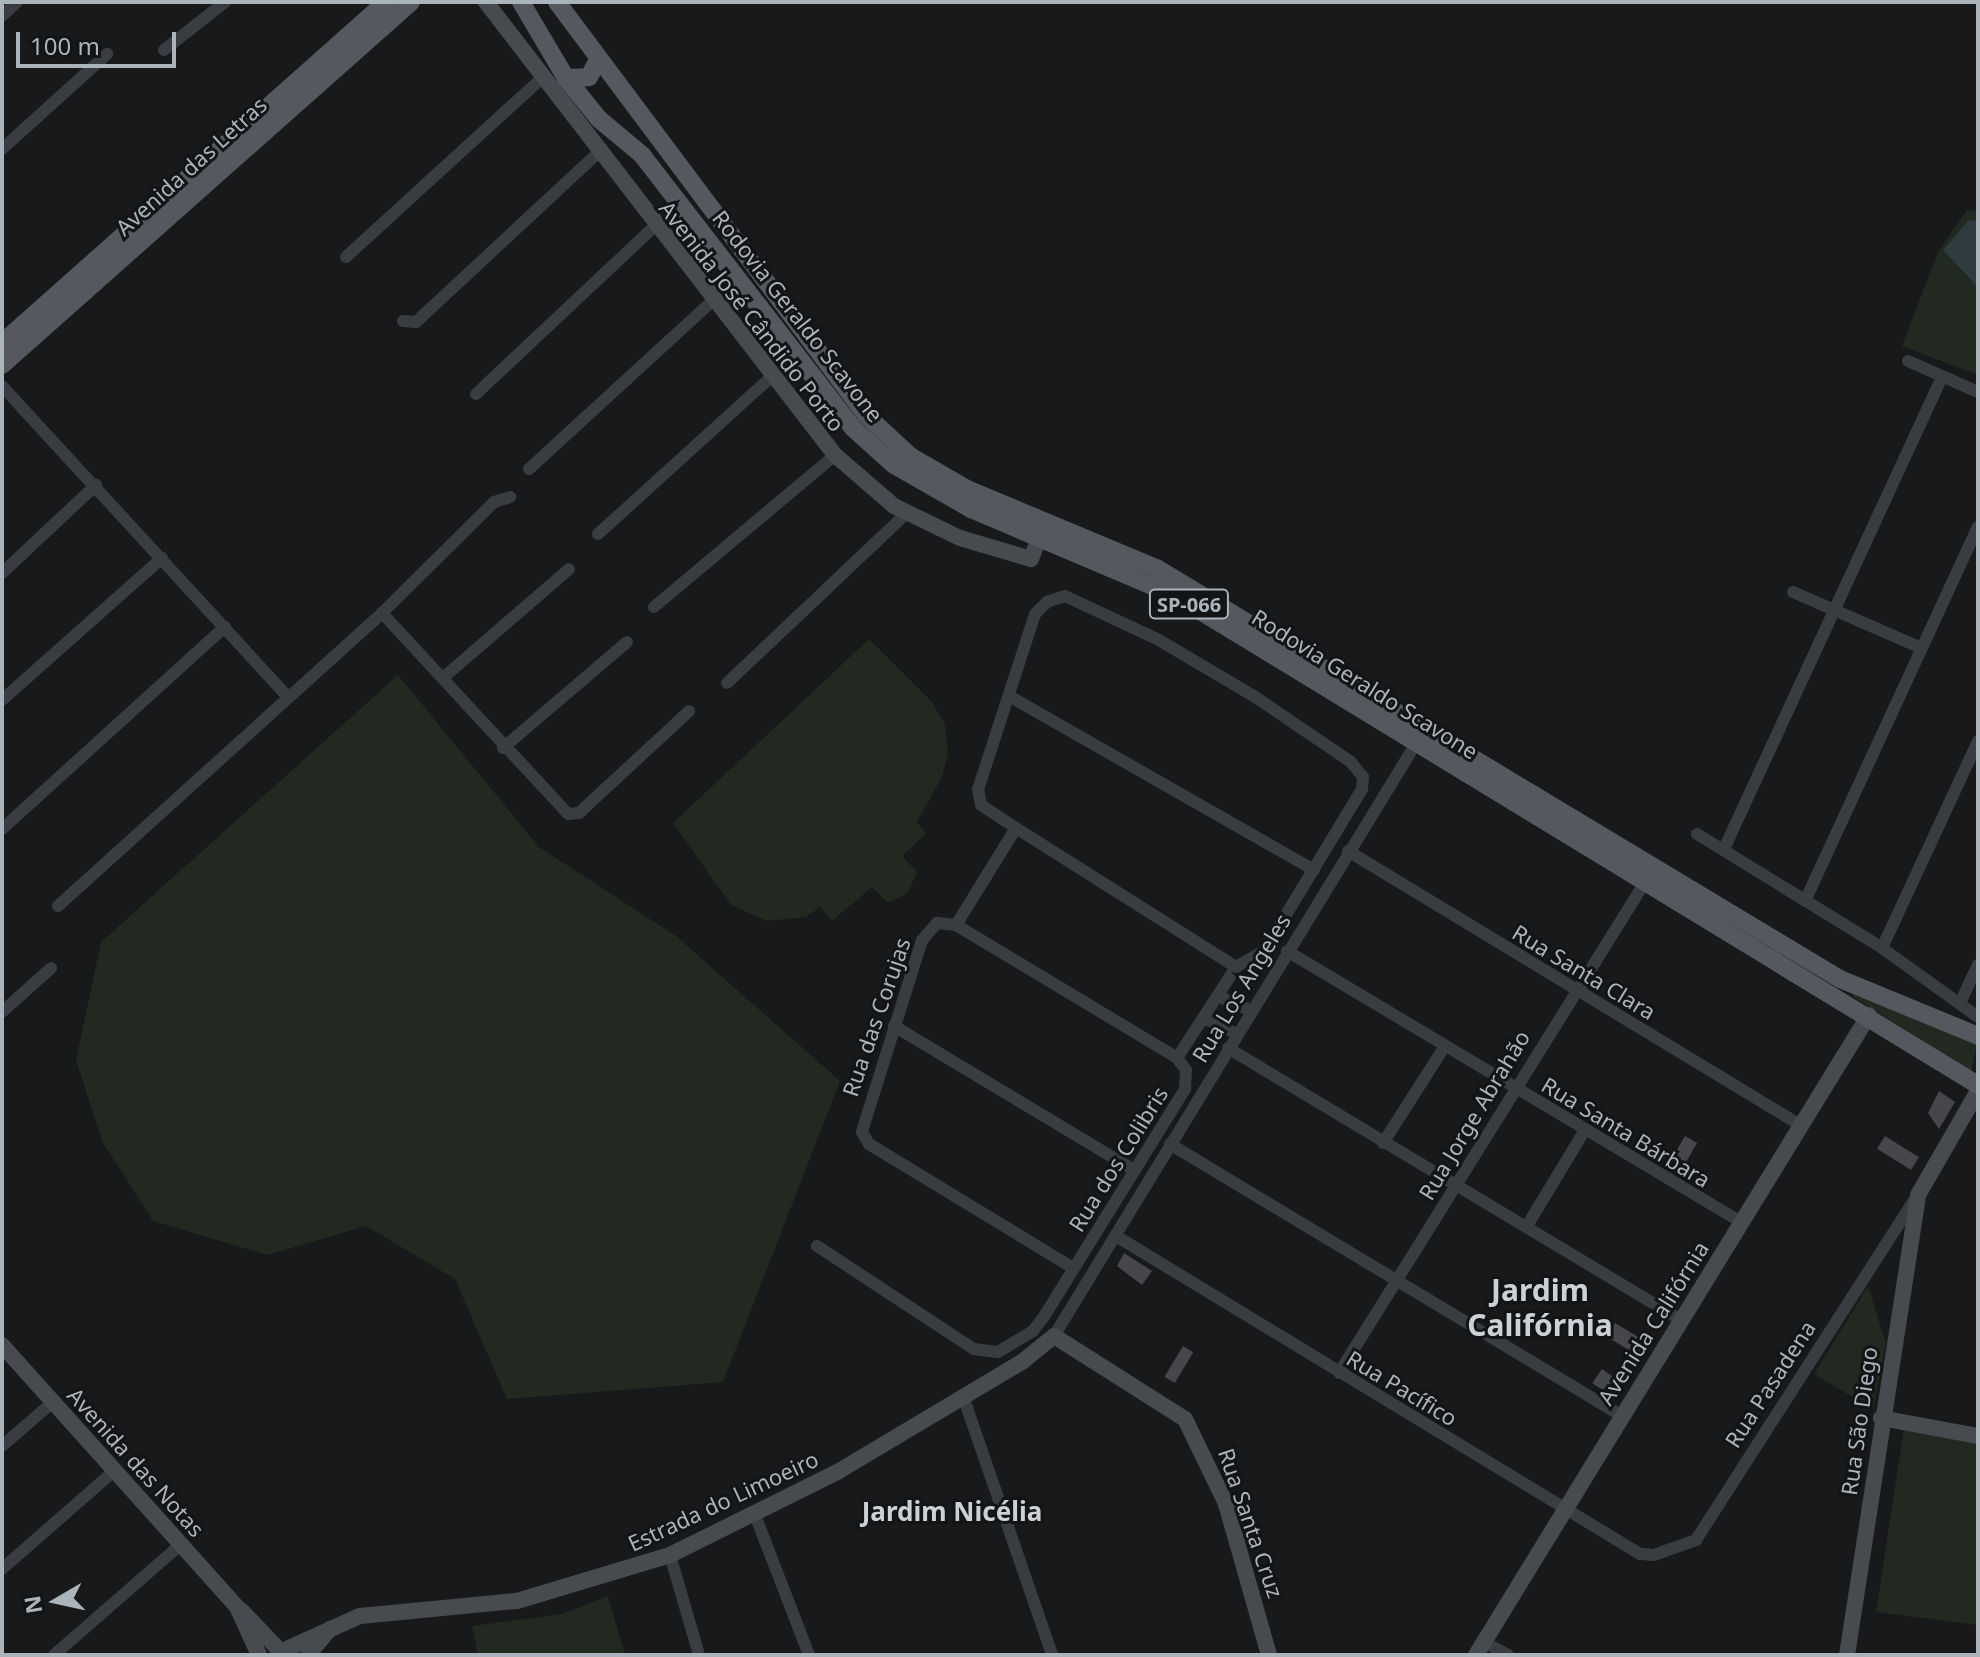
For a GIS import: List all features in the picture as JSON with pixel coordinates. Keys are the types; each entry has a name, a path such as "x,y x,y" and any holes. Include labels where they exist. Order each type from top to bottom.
{"main road":[{"name":"Avenida das Letras","path":"2,343 386,2"},
{"name":"Avenida das Letras","path":"2,365 411,2"},
{"name":"Avenida José Cândido Porto","path":"486,2 540,80 711,302 835,455 907,513 1021,559 1031,559 1040,536"},
{"name":"Rodovia Geraldo Scavone","path":"521,2 566,78 599,119 642,155 864,440 938,492 1174,595 1415,745 1647,879 1869,1015 1978,1088"},
{"name":"Rodovia Geraldo Scavone","path":"554,2 866,415 910,456 967,489 1158,569 1840,979 1978,1036"},
{"path":"532,24 554,2"},
{"path":"566,78 589,77 598,60"},
{"name":"Avenida Califórnia","path":"1480,1648 1562,1507 1622,1416 1869,1015"},
{"name":"Rua Pasadena","path":"1918,1195 1978,1088"},
{"name":"Rua São Diego","path":"1847,1655 1881,1418 1918,1195"},
{"name":"Estrada do Limoeiro","path":"284,1652 331,1627 385,1611 517,1601 670,1555 755,1515 963,1396 1054,1336"},
{"name":"Rua Santa Cruz","path":"1054,1336 1185,1419 1226,1504 1269,1655"},
{"name":"Avenida das Notas","path":"2,1345 180,1545 284,1652"},
{"path":"1881,1418 1978,1436"},
{"name":"Avenida das Notas","path":"237,1607 261,1655 284,1652"},
{"path":"308,1655 331,1627"}],"street":[{"path":"2,16 17,2"},
{"path":"164,50 225,2"},
{"path":"2,149 107,54"},
{"path":"346,257 540,80"},
{"path":"403,321 416,322 597,154"},
{"path":"476,394 654,227"},
{"path":"529,469 711,302"},
{"path":"1908,361 1978,392"},
{"path":"2,376 17,400"},
{"path":"1724,849 1942,377"},
{"path":"598,534 770,378"},
{"path":"2,386 287,696"},
{"path":"654,607 835,455"},
{"path":"2,573 96,485"},
{"path":"58,906 382,613 494,502 510,497"},
{"path":"727,683 907,513"},
{"path":"1805,901 1978,527"},
{"path":"2,700 162,558"},
{"path":"444,677 569,569"},
{"path":"1793,592 1921,648"},
{"path":"1016,828 956,925 1177,1058 1236,967 1264,951 1362,789 1363,777 1351,762 1257,698 1159,640 1065,596 1047,602 1035,614 977,793 984,808 1016,828 1236,967"},
{"path":"382,613 444,677 559,809 579,813 689,711"},
{"path":"2,829 225,627"},
{"path":"503,748 627,642"},
{"path":"1009,696 1314,870"},
{"path":"1882,948 1978,741"},
{"name":"Rua Los Angeles","path":"1054,1336 1415,745"},
{"path":"1697,834 1882,948 1961,1001 1978,1017"},
{"name":"Rua Santa Clara","path":"1348,851 1800,1125"},
{"name":"Rua Jorge Abrahão","path":"1339,1373 1397,1284 1574,990 1647,879"},
{"name":"Rua das Corujas","path":"956,925 930,927 862,1124 864,1138 1073,1268"},
{"name":"Rua Santa Bárbara","path":"1287,951 1741,1222"},
{"path":"1961,1001 1978,965"},
{"path":"2,1012 51,968"},
{"path":"1218,996 1252,1011"},
{"path":"1204,1018 1237,1034"},
{"path":"894,1026 1134,1170"},
{"path":"1383,1143 1445,1046"},
{"path":"1228,1048 1681,1320"},
{"name":"Rua dos Colibris","path":"817,1246 974,1349 998,1352 1033,1331 1185,1089 1186,1070 1177,1058"},
{"path":"1527,1226 1585,1130"},
{"path":"1170,1144 1397,1284 1622,1416"},
{"name":"Rua Pasadena","path":"1673,1552 1696,1540 1918,1195"},
{"path":"1895,1231 1910,1239"},
{"name":"Rua Pacífico","path":"1116,1236 1640,1554 1673,1552"},
{"path":"963,1396 1052,1655"},
{"path":"2,1446 53,1402"},
{"path":"2,1569 115,1470"},
{"path":"755,1515 809,1655"},
{"path":"54,1655 180,1545"},
{"path":"670,1555 699,1655"},
{"path":"1480,1648 1508,1655"}],"shaded area":[{"path":"1967,210 1978,211 1978,375 1902,346 1938,252"},
{"path":"1969,220 1978,221 1978,287 1943,250"},
{"path":"869,639 932,702 945,724 948,753 942,777 917,822 926,834 902,856 917,872 908,893 888,903 872,887 832,921 820,907 806,917 767,921 731,905 673,823"},
{"path":"398,675 539,847 676,936 840,1081 723,1382 507,1399 455,1279 366,1226 267,1255 153,1221 102,1141 76,1060 101,942"},
{"path":"1855,994 1978,1039 1971,1072 1852,996"},
{"path":"1868,1286 1886,1343 1873,1409 1814,1374"},
{"path":"1904,1428 1978,1441 1978,1625 1876,1612"},
{"path":"608,1596 625,1655 478,1655 472,1626 562,1614"}],"building":[{"path":"1939,1091 1955,1102 1939,1129 1928,1113"},
{"path":"1685,1136 1697,1143 1683,1168 1670,1161"},
{"path":"1885,1136 1919,1157 1911,1170 1877,1149"},
{"path":"1124,1253 1152,1271 1142,1285 1117,1266"},
{"path":"1615,1323 1647,1342 1638,1356 1607,1337"},
{"path":"1183,1346 1193,1352 1175,1383 1164,1377"},
{"path":"1602,1369 1622,1383 1612,1397 1592,1383"}],"district":[{"name":"Jardim Califórnia","path":"1540,1307"},
{"name":"Jardim Nicélia","path":"952,1512"}]}
